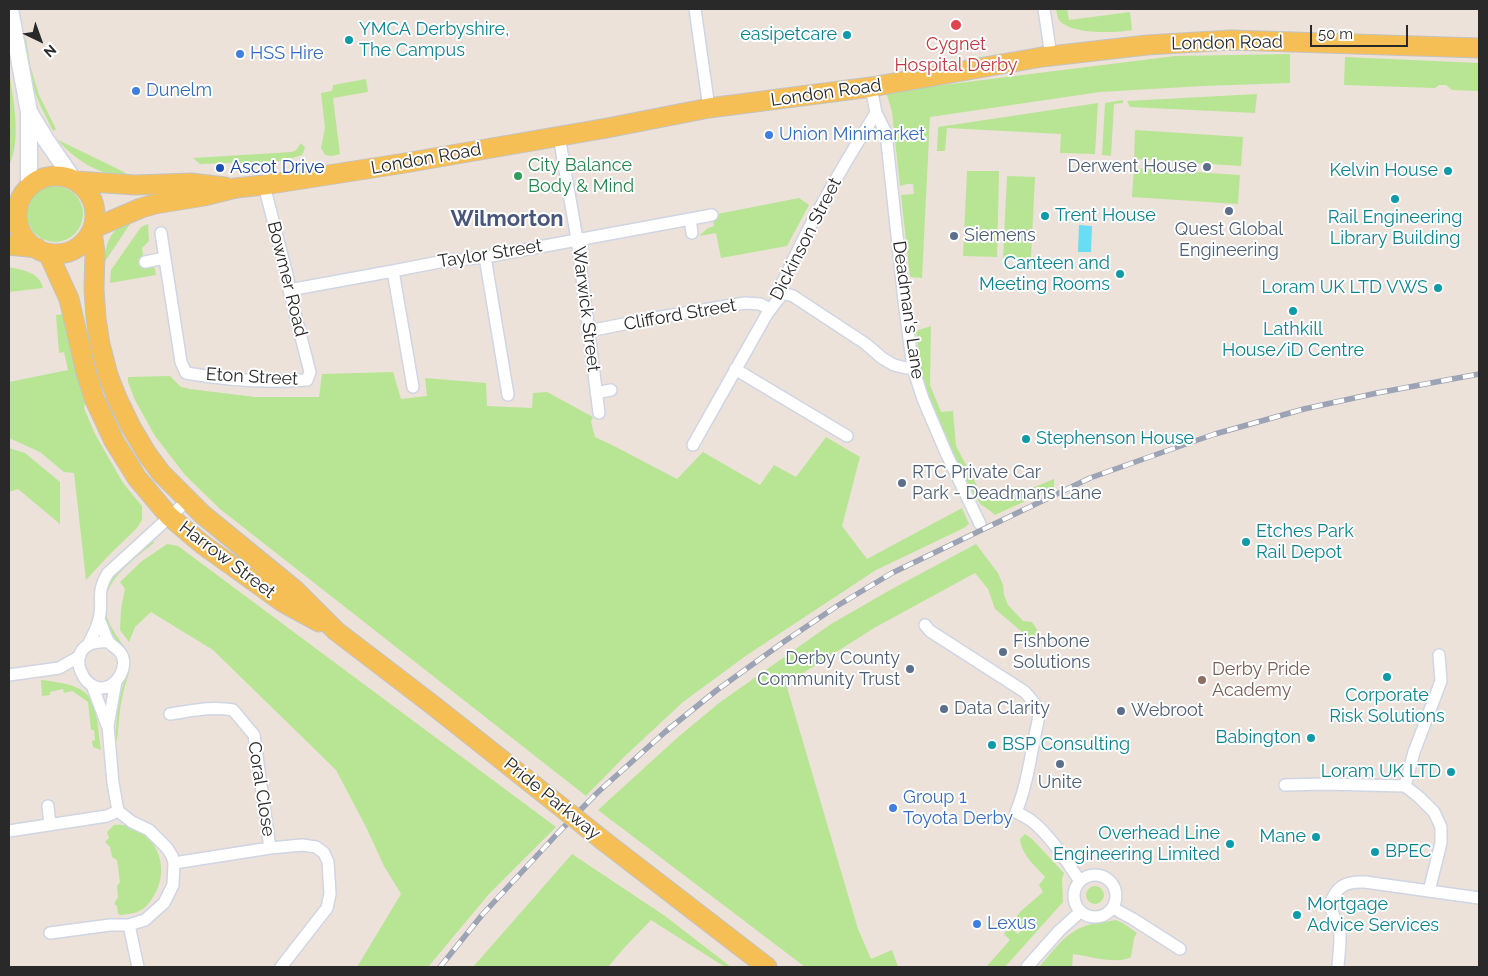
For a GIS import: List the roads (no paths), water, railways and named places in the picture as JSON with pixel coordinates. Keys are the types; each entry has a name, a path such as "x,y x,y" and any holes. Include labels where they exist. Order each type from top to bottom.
{"main road":[{"name":"London Road","path":"93,230 141,208 236,188 264,186 559,136 709,108 871,87 1051,56 1147,45 1231,40 1479,48"},
{"path":"9,245 56,254 74,250 87,239 93,230 96,210 89,193 75,180 60,176 40,179 21,193 18,206 18,223 24,237 42,251"},
{"name":"London Road","path":"75,180 135,185 191,183 236,188"},
{"name":"Harrow Street","path":"93,230 95,252 94,289 100,344 108,375 117,398 147,454 161,473 187,500 295,590 336,631"},
{"name":"Harrow Street","path":"42,251 69,299 86,372 100,412 132,471 169,516 202,544 284,603 336,631"},
{"name":"Pride Parkway","path":"336,631 434,706 617,852 768,967"}],"street":[{"path":"10,9 30,112 21,193"},
{"path":"695,9 709,108"},
{"path":"1044,9 1051,56"},
{"name":"Deadman's Lane","path":"871,87 876,113 886,132 913,368 923,399 943,448 980,524"},
{"path":"30,112 46,140 75,180"},
{"name":"Dickinson Street","path":"694,445 770,309 783,293 781,286 795,254 826,196 876,113"},
{"name":"Warwick Street","path":"559,136 577,239 599,413"},
{"name":"Bowmer Road","path":"264,186 310,372"},
{"name":"Taylor Street","path":"289,290 439,262 485,257 712,215"},
{"path":"690,219 692,233"},
{"name":"Eton Street","path":"161,233 181,362 186,373 229,379 283,382 307,380 310,372"},
{"path":"485,257 508,395"},
{"path":"145,262 165,258"},
{"path":"393,271 412,387"},
{"path":"783,293 793,296 866,344 882,358 894,365 913,368"},
{"name":"Clifford Street","path":"589,331 745,303 760,304 770,309"},
{"path":"736,369 847,436"},
{"name":"Warwick Street","path":"596,392 611,390"},
{"path":"82,677 79,669 80,656 88,645 99,619 100,594 102,584 108,573 187,500"},
{"path":"59,668 82,677 92,685 108,686 116,681 122,673 124,660 120,651 109,642 99,619"},
{"path":"925,625 930,631 1025,692 1034,703 1038,712 1038,722 1028,771 1016,812 1032,821 1042,830 1080,881"},
{"path":"88,645 98,641 109,642"},
{"path":"1405,786 1414,752 1441,682 1439,655"},
{"path":"9,675 59,668 80,656"},
{"path":"50,933 110,925 129,925 146,920 164,903 173,884 174,863 167,848 148,830 132,822 118,811 113,783 108,726 116,681"},
{"path":"92,685 108,726"},
{"name":"Coral Close","path":"170,714 222,708 233,710 254,735 270,848"},
{"path":"1285,785 1405,786 1427,804 1434,812 1441,827 1441,844 1429,891"},
{"path":"48,806 50,825"},
{"path":"9,832 107,816 118,811"},
{"path":"174,863 302,845 316,847 324,853 328,862 330,894 327,908 282,967"},
{"path":"1090,875 1096,875 1106,877 1112,882 1117,895 1116,902 1109,913 1097,918 1091,918 1080,912 1074,896 1080,881 1090,875"},
{"path":"1338,967 1340,934 1330,905 1340,888 1350,882 1479,898"},
{"path":"1113,908 1133,918 1180,949"},
{"path":"1027,967 1059,931 1080,912"},
{"path":"129,925 138,967"}],"water":[{"path":"1079,225 1092,226 1091,252 1078,252"}],"railway":[{"path":"440,967 482,915 557,834 597,793 665,732 717,690 785,641 837,606 892,573 1090,478 1215,434 1304,409 1479,374"}],"place":[{"name":"Cygnet Hospital Derby","path":"956,25"},
{"name":"easipetcare","path":"847,35"},
{"name":"YMCA Derbyshire, The Campus","path":"349,40"},
{"name":"HSS Hire","path":"240,54"},
{"name":"Dunelm","path":"136,91"},
{"name":"Union Minimarket","path":"769,135"},
{"name":"Derwent House","path":"1207,167"},
{"name":"Ascot Drive","path":"220,168"},
{"name":"Kelvin House","path":"1448,171"},
{"name":"City Balance Body & Mind","path":"518,176"},
{"name":"Rail Engineering Library Building","path":"1395,199"},
{"name":"Quest Global Engineering","path":"1229,211"},
{"name":"Trent House","path":"1045,216"},
{"name":"Siemens","path":"954,236"},
{"name":"Canteen and Meeting Rooms","path":"1120,274"},
{"name":"Loram UK LTD VWS","path":"1438,288"},
{"name":"Lathkill House/iD Centre","path":"1293,311"},
{"name":"Stephenson House","path":"1026,439"},
{"name":"RTC Private Car Park - Deadmans Lane","path":"902,483"},
{"name":"Etches Park Rail Depot","path":"1246,542"},
{"name":"Fishbone Solutions","path":"1003,652"},
{"name":"Derby County Community Trust","path":"910,669"},
{"name":"Corporate Risk Solutions","path":"1387,677"},
{"name":"Derby Pride Academy","path":"1202,680"},
{"name":"Data Clarity","path":"944,709"},
{"name":"Webroot","path":"1121,711"},
{"name":"Babington","path":"1311,738"},
{"name":"BSP Consulting","path":"992,745"},
{"name":"Unite","path":"1060,764"},
{"name":"Loram UK LTD","path":"1451,772"},
{"name":"Group 1 Toyota Derby","path":"893,808"},
{"name":"Mane","path":"1316,837"},
{"name":"Overhead Line Engineering Limited","path":"1230,844"},
{"name":"BPEC","path":"1375,852"},
{"name":"Mortgage Advice Services","path":"1297,915"},
{"name":"Lexus","path":"977,924"}],"district":[{"name":"Wilmorton","path":"507,219"}]}
